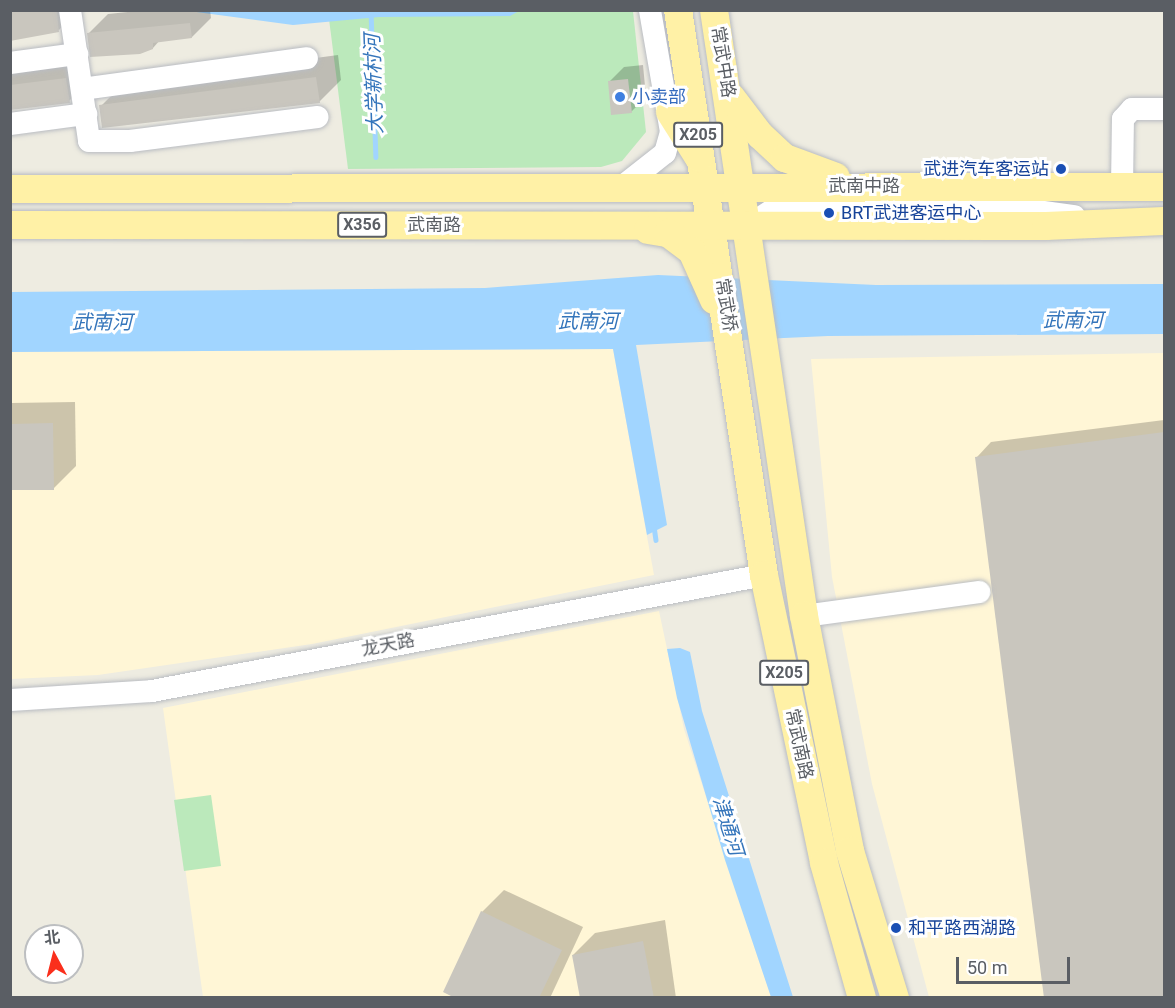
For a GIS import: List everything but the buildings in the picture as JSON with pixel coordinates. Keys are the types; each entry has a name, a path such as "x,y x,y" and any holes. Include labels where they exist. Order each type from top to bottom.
{"main road":[{"name":"常武中路","path":"678,10 705,174"},
{"name":"常武中路","path":"714,10 744,185"},
{"path":"726,87 740,112 785,158 814,172 875,186"},
{"path":"670,112 683,139 705,174"},
{"name":"武南路","path":"10,189 623,186 705,174 744,185"},
{"name":"X205","path":"705,174 713,225 710,268"},
{"name":"X205","path":"744,185 749,225 759,268"},
{"name":"武南中路","path":"744,185 1164,187"},
{"name":"X356","path":"749,225 1164,221"},
{"name":"武南路","path":"10,225 749,225"},
{"path":"605,225 668,233 710,268"},
{"path":"759,268 773,245 792,231 820,225"},
{"name":"常武桥","path":"710,268 732,344"},
{"name":"常武桥","path":"759,268 766,345"},
{"name":"常武南路","path":"732,344 764,575 824,863 862,998"},
{"name":"常武南路","path":"766,345 804,616 850,851 895,998"}],"street":[{"path":"70,10 90,141 130,141 317,117"},
{"path":"623,186 665,153 670,112 650,10"},
{"path":"727,10 740,112 744,185"},
{"path":"10,63 77,54"},
{"path":"82,88 307,58"},
{"path":"1122,187 1123,118 1132,109 1164,109"},
{"path":"10,124 86,114"},
{"path":"749,225 778,206 1000,206 1109,221"},
{"name":"龙天路","path":"10,700 152,691 764,575"},
{"path":"804,616 979,591"}],"shaded area":[{"path":"613,349 654,575 312,644 98,675 11,679 10,352"},
{"path":"1164,353 1164,997 929,997 872,784 832,577 811,359"},
{"path":"659,611 684,729 771,997 203,997 163,708"}],"green space":[{"path":"328,11 633,11 646,132 622,161 601,167 348,169"},
{"path":"211,795 221,866 184,871 174,800"}],"water":[{"path":"519,10 510,16 379,17 293,25 189,11"},
{"name":"武南河","path":"658,275 876,285 1164,284 1164,334 828,336 636,345 667,525 647,535 613,349 11,352 10,292 485,288"},
{"path":"680,648 690,652 702,711 793,997 771,997 725,860 677,698 667,649"}],"waterway":[{"name":"大学新村河","path":"371,10 376,157"},
{"name":"津通河","path":"654,526 656,540"}],"place":[{"name":"小卖部","path":"620,97"},
{"name":"武进汽车客运站","path":"1061,169"},
{"name":"BRT武进客运中心","path":"829,213"},
{"name":"和平路西湖路","path":"896,928"}]}
